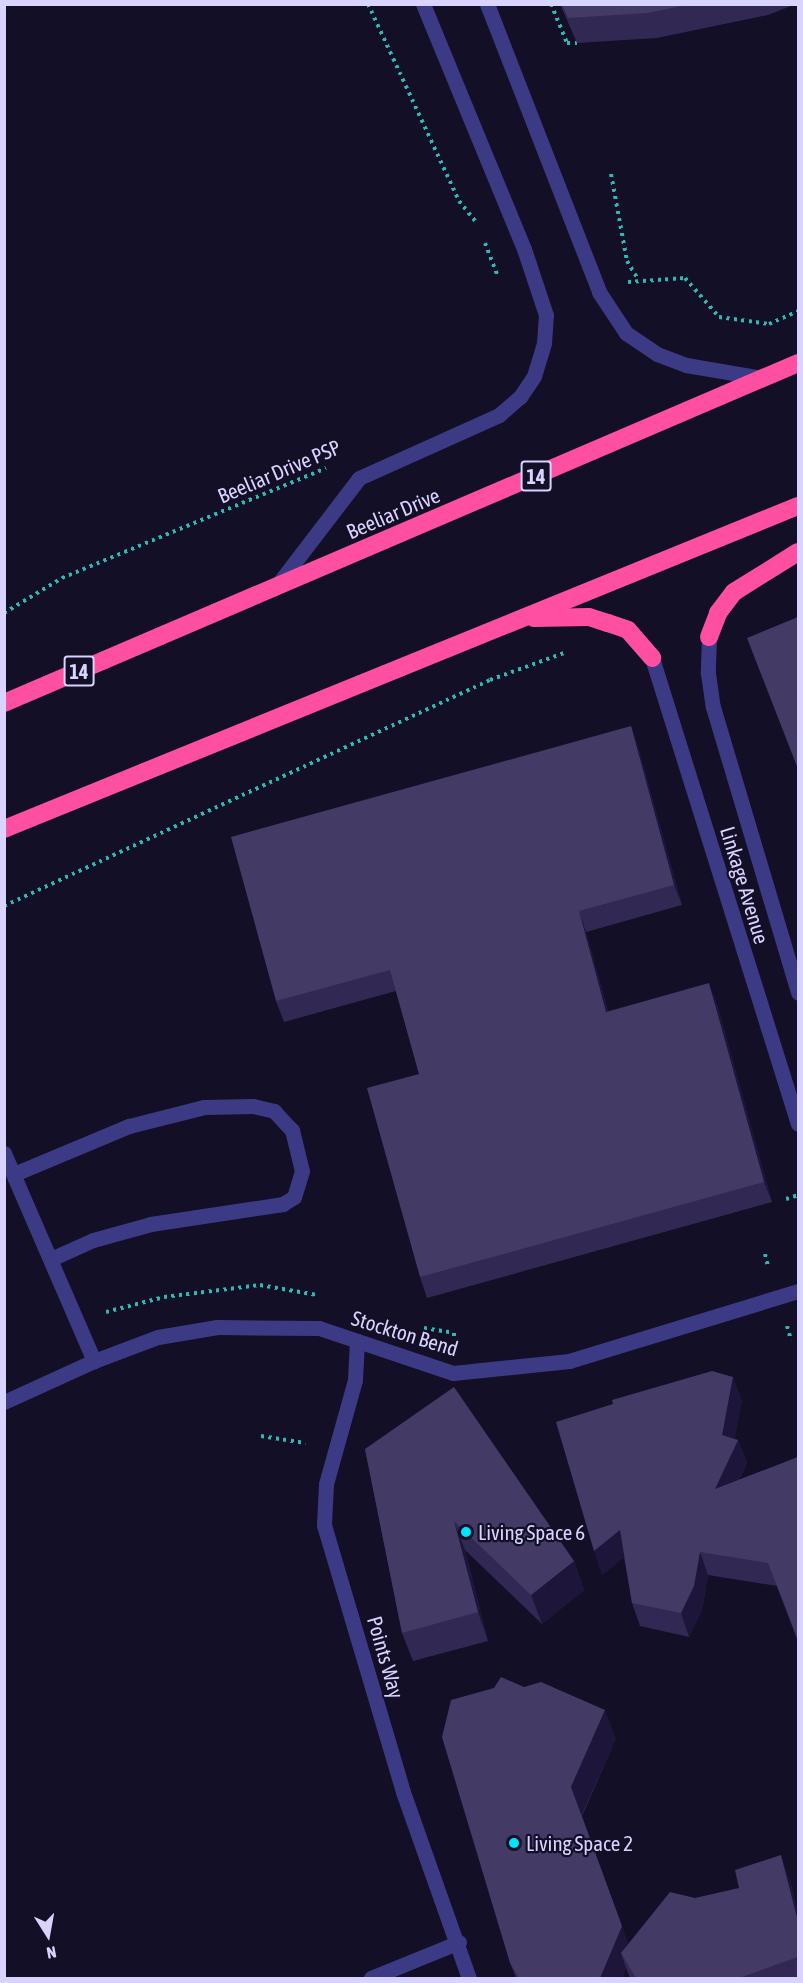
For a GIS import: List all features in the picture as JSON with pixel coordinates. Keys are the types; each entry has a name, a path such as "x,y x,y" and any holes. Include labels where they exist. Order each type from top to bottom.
{"highway":[{"name":"Beeliar Drive","path":"4,703 798,363"},
{"path":"4,830 798,506"},
{"path":"709,637 718,613 734,592 798,552"},
{"path":"524,618 589,617 628,630 652,658"}],"street":[{"path":"274,589 359,478 499,415 520,397 534,376 544,343 546,315 524,249 423,4"},
{"path":"487,4 600,292 626,333 657,354 686,364 762,378"},
{"name":"Linkage Avenue","path":"709,637 708,673 714,707 798,993"},
{"name":"Linkage Avenue","path":"652,658 798,1124"},
{"path":"14,1174 129,1126 204,1107 263,1108 274,1111 292,1130 302,1171 294,1197 282,1204 151,1224 93,1240 51,1259"},
{"path":"4,1153 94,1361"},
{"name":"Stockton Bend","path":"4,1402 94,1361 158,1337 218,1327 319,1328 453,1373 569,1361 798,1291"},
{"name":"Points Way","path":"357,1341 355,1380 326,1484 324,1526 403,1792 459,1942 469,1978"},
{"path":"371,1978 459,1942"}],"path":[{"path":"368,4 459,201 480,226"},
{"path":"551,4 567,43 577,43"},
{"path":"610,174 627,261 638,279 685,279 719,316 769,324 798,311"},
{"path":"483,237 492,269 503,281"},
{"name":"Beeliar Drive PSP","path":"4,613 62,578 336,464"},
{"path":"4,906 490,680 572,653"},
{"path":"786,1199 798,1196"},
{"path":"765,1254 770,1273"},
{"path":"77,1321 124,1306 202,1291"},
{"path":"786,1325 791,1340"},
{"path":"261,1436 314,1444"}],"building":[{"path":"562,4 691,4 648,13 568,18"},
{"path":"798,617 798,769 747,638"},
{"path":"631,726 674,885 579,911 606,1012 709,983 764,1182 420,1277 367,1088 419,1074 390,970 276,1001 231,837"},
{"path":"712,1371 733,1377 722,1435 738,1440 715,1489 798,1457 798,1640 768,1563 700,1552 694,1586 681,1613 632,1603 620,1530 594,1551 556,1422 613,1404 612,1400"},
{"name":"Living Space 6","path":"454,1387 574,1561 531,1595 454,1521 478,1612 402,1633 365,1449"},
{"name":"Living Space 2","path":"501,1677 524,1687 541,1682 605,1710 571,1787 622,1926 600,1978 519,1978 510,1963 442,1737 451,1700 494,1688"},
{"path":"781,1855 798,1922 798,1957 739,1978 636,1978 621,1953 670,1892 695,1898 739,1888 735,1870"}],"place":[{"name":"Living Space 6","path":"466,1532"},
{"name":"Living Space 2","path":"514,1843"}]}
